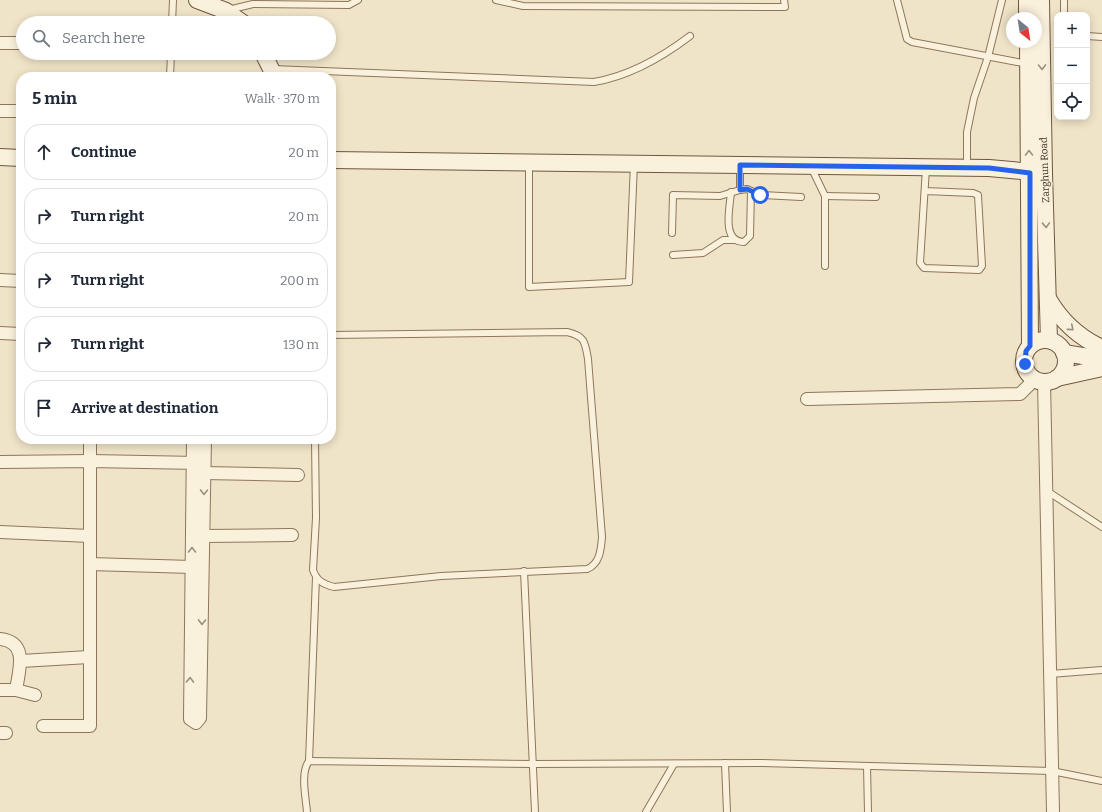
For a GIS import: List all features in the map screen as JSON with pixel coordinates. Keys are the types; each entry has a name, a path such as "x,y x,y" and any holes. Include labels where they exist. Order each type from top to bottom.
{"street":[{"path":"197,0 226,11"},
{"path":"214,0 233,16"},
{"path":"1027,0 1027,12"},
{"name":"Zarghun Road","path":"1041,0 1037,173 1049,300 1050,340"},
{"path":"0,43 16,43"},
{"path":"1028,48 1037,173 1030,346"},
{"path":"266,60 272,72"},
{"path":"0,111 16,111"},
{"path":"0,157 16,158"},
{"path":"336,160 989,168 1037,173"},
{"path":"0,280 16,281"},
{"path":"1049,300 1067,325 1080,336 1102,348"},
{"path":"0,333 16,334"},
{"path":"807,399 1020,394 1045,379 1065,367 1064,353 1061,347 1050,340 1043,340 1030,346 1026,351 1025,364 1030,375 1045,379 1102,368"},
{"path":"1064,353 1102,359"},
{"path":"1045,379 1053,812"},
{"path":"43,726 90,726 90,444"},
{"path":"194,444 200,466 203,536 197,568 200,718 196,723 193,723 190,719 200,466 204,444"},
{"path":"0,462 90,461 200,466 298,475"},
{"path":"0,532 90,536"},
{"path":"203,536 292,535"},
{"path":"90,564 197,568"},
{"path":"0,639 13,643 18,650 21,661 16,690"},
{"path":"21,661 89,658"},
{"path":"0,690 16,690 35,694"}],"lane":[{"path":"172,16 173,0"},
{"path":"226,11 253,4 349,5 358,0"},
{"path":"496,0 524,6 686,8 784,7 784,0"},
{"path":"686,0 686,8"},
{"path":"897,0 908,39 912,42 1028,64"},
{"path":"967,159 967,132 974,98 988,57 1002,0"},
{"path":"1064,0 1064,12"},
{"path":"336,75 594,82 614,79 640,67 670,51 690,36"},
{"path":"1090,36 1102,37"},
{"path":"170,72 171,60"},
{"path":"529,162 529,287 629,282 634,163"},
{"path":"740,165 740,190"},
{"path":"810,166 825,196 825,266"},
{"path":"925,191 973,193 978,195 982,266 979,270 922,267 920,263 926,168"},
{"path":"672,233 673,195 720,196 747,189 760,195 801,197"},
{"path":"673,255 703,253 723,240 744,242 750,236 751,191"},
{"path":"731,192 729,226 731,237 735,240"},
{"path":"825,196 876,197"},
{"path":"315,444 316,518 313,570 316,577 323,584 334,587 442,576 586,568 594,564 600,552 602,537 588,359 582,338 578,334 566,332 336,335"},
{"path":"1047,491 1102,527"},
{"path":"524,571 535,812"},
{"path":"306,812 305,772 306,765 309,761 316,577"},
{"path":"1050,674 1102,670"},
{"path":"309,761 533,764 725,763 867,766 1052,771 1102,781"},
{"path":"725,763 726,812"},
{"path":"646,812 674,764"},
{"path":"867,766 868,812"}],"route":[{"path":"760,195 747,189 740,190 740,165 989,168 1030,173 1030,346 1026,351 1024,358 1025,364"}]}
